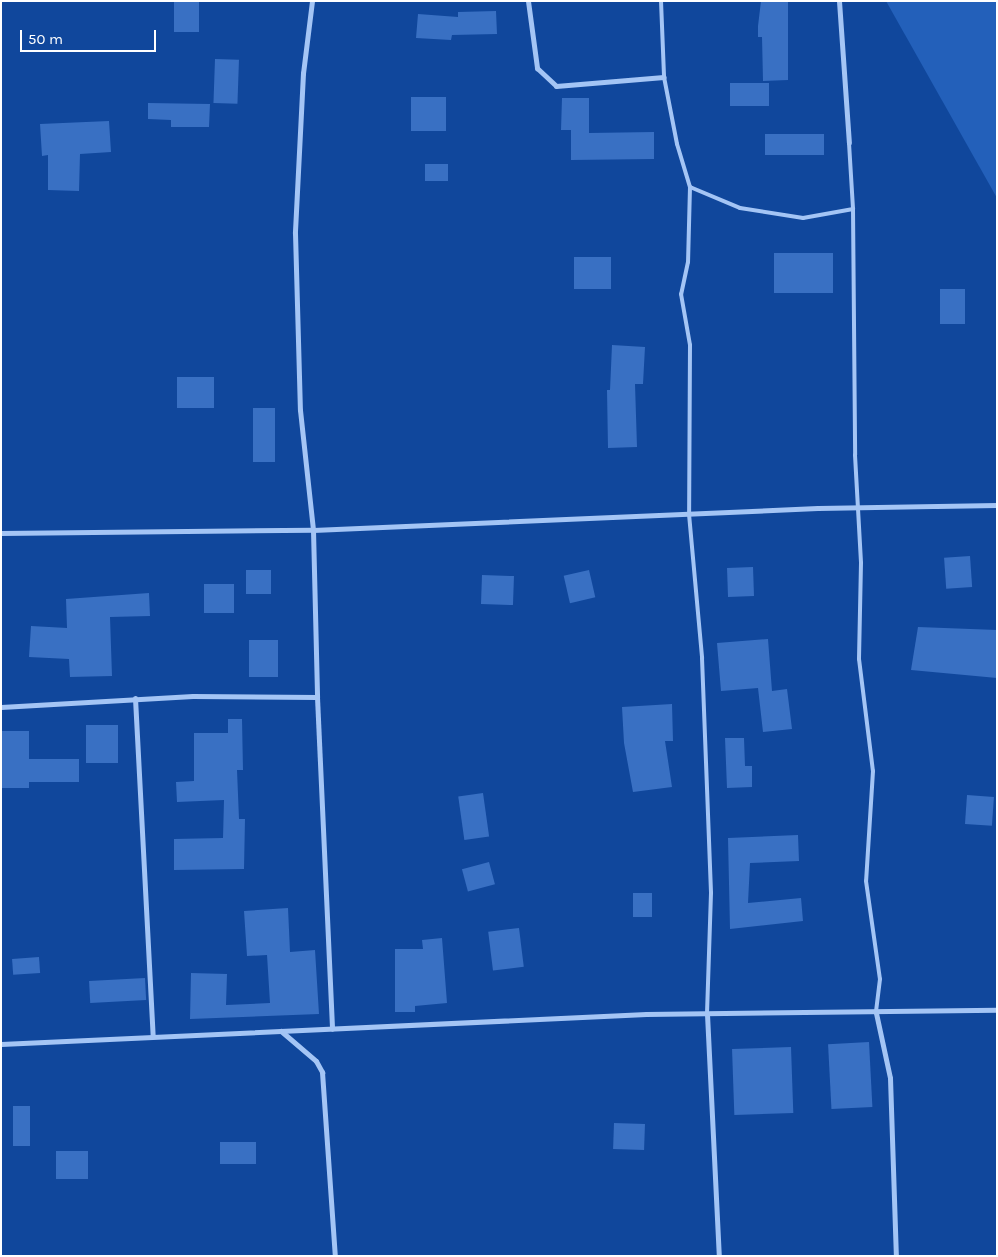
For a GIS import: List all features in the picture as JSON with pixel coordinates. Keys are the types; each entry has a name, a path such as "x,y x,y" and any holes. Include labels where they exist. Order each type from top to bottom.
{"street":[{"path":"312,1 303,73 295,233 300,410 313,530 317,697 332,1029"},
{"path":"528,1 537,68 556,86 664,77"},
{"path":"839,1 850,143"},
{"path":"1,533 313,530 858,507 997,505"},
{"path":"1,707 135,698 256,694 317,697"},
{"path":"135,698 152,1036"},
{"path":"1,1044 646,1014 876,1013 997,1010"},
{"path":"876,1013 890,1078 896,1256"},
{"path":"707,1014 719,1256"},
{"path":"280,1031 316,1061 322,1072 334,1256"}],"lane":[{"path":"661,1 664,77 676,144 690,187 688,262 681,294 690,345 689,514 702,658 711,893 707,1014"},
{"path":"850,143 853,209 859,659 873,771 866,881 880,979 876,1013"},
{"path":"690,187 740,208 803,218 853,209"}],"shaded area":[{"path":"886,1 997,1 997,198"}],"building":[{"path":"174,1 199,1 199,32 174,32"},
{"path":"761,1 788,1 788,80 763,81 762,37 758,37"},
{"path":"496,11 497,34 452,35 451,40 416,38 418,14 458,17 458,12"},
{"path":"215,59 239,60 237,104 213,103"},
{"path":"730,83 769,83 769,106 730,106"},
{"path":"411,97 446,97 446,131 411,131"},
{"path":"562,98 589,98 589,133 654,132 654,159 571,160 571,130 561,130"},
{"path":"148,103 210,104 209,127 171,127 171,120 148,119"},
{"path":"109,121 111,152 80,154 79,191 48,190 48,155 42,156 40,124"},
{"path":"765,134 824,134 824,155 765,155"},
{"path":"425,164 448,164 448,181 425,181"},
{"path":"774,253 833,253 833,293 774,293"},
{"path":"574,257 611,257 611,289 574,289"},
{"path":"940,289 965,289 965,324 940,324"},
{"path":"612,345 645,347 643,384 635,384 637,447 608,448 607,390 610,390"},
{"path":"177,377 214,377 214,408 177,408"},
{"path":"253,408 275,408 275,462 253,462"},
{"path":"970,556 972,587 946,589 944,558"},
{"path":"753,567 754,596 728,597 727,568"},
{"path":"246,570 271,570 271,594 246,594"},
{"path":"589,570 595,597 570,603 564,576"},
{"path":"482,575 514,576 513,605 481,604"},
{"path":"204,584 234,584 234,613 204,613"},
{"path":"149,593 150,616 110,617 112,676 70,677 69,659 29,657 31,626 67,628 66,599"},
{"path":"918,627 997,630 997,678 911,670"},
{"path":"768,639 772,691 787,689 792,729 763,732 758,688 721,691 717,643"},
{"path":"249,640 278,640 278,677 249,677"},
{"path":"672,704 673,741 665,741 672,787 633,792 624,743 622,707"},
{"path":"228,719 242,719 243,770 237,770 239,819 245,819 244,869 174,870 174,839 223,838 224,800 177,802 176,782 194,781 194,733 228,733"},
{"path":"86,725 118,725 118,763 86,763"},
{"path":"1,731 29,731 29,759 79,759 79,782 29,782 29,788 1,788"},
{"path":"725,738 744,738 745,766 752,766 752,787 727,788"},
{"path":"483,793 489,837 464,840 458,796"},
{"path":"967,795 994,797 992,826 965,824"},
{"path":"798,835 799,861 750,863 748,903 801,898 803,921 730,929 728,838"},
{"path":"489,862 495,884 468,891 462,869"},
{"path":"633,893 652,893 652,917 633,917"},
{"path":"288,908 290,952 315,950 319,1014 190,1019 191,973 227,974 226,1005 270,1003 267,955 247,956 244,911"},
{"path":"519,928 524,967 493,970 488,932"},
{"path":"442,938 447,1003 415,1006 415,1012 395,1012 395,949 423,949 422,940"},
{"path":"39,957 40,973 13,975 12,959"},
{"path":"145,978 146,1000 90,1003 89,981"},
{"path":"869,1042 872,1107 831,1109 828,1044"},
{"path":"791,1047 793,1113 734,1115 732,1049"},
{"path":"13,1106 30,1106 30,1146 13,1146"},
{"path":"614,1123 645,1124 644,1150 613,1149"},
{"path":"220,1142 256,1142 256,1164 220,1164"},
{"path":"56,1151 88,1151 88,1179 56,1179"}]}
